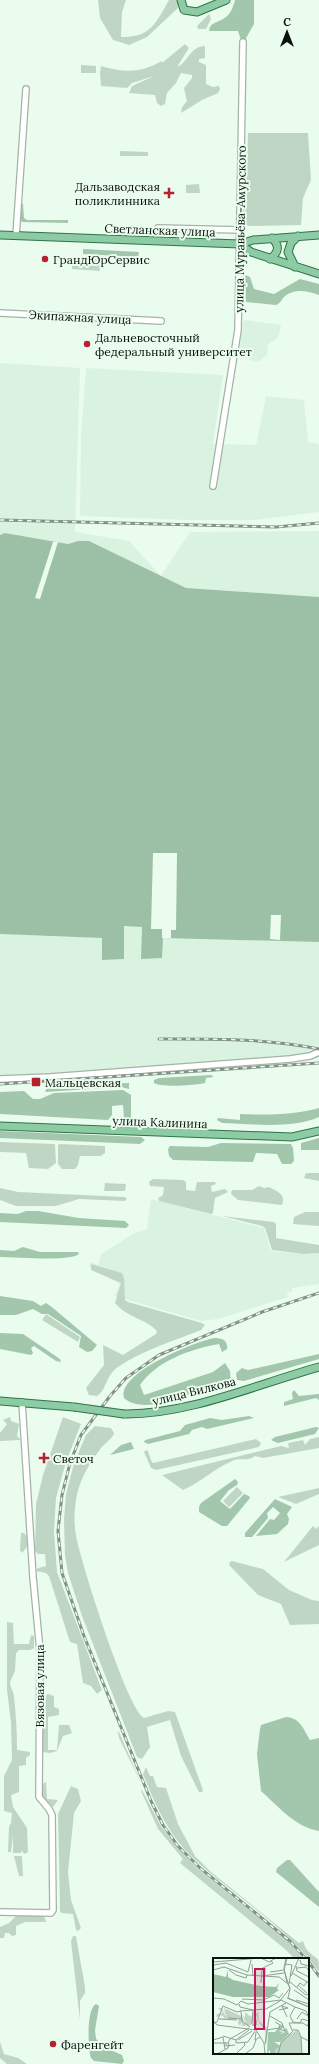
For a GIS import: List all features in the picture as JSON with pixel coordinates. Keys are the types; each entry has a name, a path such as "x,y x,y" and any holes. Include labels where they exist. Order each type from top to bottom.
{"main road":[{"path":"180,0 184,10 197,12 205,10 226,0"},
{"name":"Светланская улица","path":"0,235 240,244 253,240 319,235"},
{"path":"295,267 288,252 290,243 298,236"},
{"path":"270,259 275,255 278,249 276,242 272,238"},
{"path":"240,244 251,252 319,274"},
{"name":"улица Калинина","path":"0,1126 292,1137 319,1131"},
{"name":"улица Вилкова","path":"0,1401 74,1407 124,1414 142,1414 172,1410 319,1367"}],"street":[{"name":"улица Муравьёва-Амурского","path":"213,486 238,330 243,42"},
{"path":"16,236 26,89"},
{"path":"158,228 240,230"},
{"name":"Экипажная улица","path":"0,313 161,322"},
{"path":"0,1079 58,1077 290,1059 310,1056 319,1052"},
{"name":"Вязовая улица","path":"0,1912 51,1913 53,1910 52,1815 50,1809 39,1797 40,1651 33,1577 22,1402"}],"shaded area":[{"path":"98,0 126,0 122,12 121,37 131,37 146,32 151,28 169,0 179,0 178,8 147,37 129,45 113,40 100,18"},
{"path":"235,0 254,0 254,24 245,40 241,40 238,31 209,31 212,24 228,15"},
{"path":"209,14 211,19 206,29 198,29 197,26"},
{"path":"185,44 189,48 177,67 181,65 196,49 205,46 205,58 199,59 199,62 206,65 206,84 213,87 219,86 220,89 218,93 202,100 181,113 182,107 187,101 184,88 192,78 192,75 181,73 176,83 167,93 165,104 161,106 157,103 155,95 129,93 132,86 154,76 132,83 127,88 101,86 101,66 125,71 147,68 162,61 162,63"},
{"path":"81,65 96,66 96,73 81,73"},
{"path":"248,133 308,133 311,180 303,198 301,225 248,226 245,222"},
{"path":"120,151 148,152 148,156 120,156"},
{"path":"199,184 200,193 186,193 186,185"},
{"path":"21,203 23,204 24,218 27,220 68,220 68,223 22,222 19,219"},
{"path":"83,249 139,252 138,257 83,254"},
{"path":"72,258 100,260 100,271 72,269"},
{"path":"245,275 250,277 254,289 274,294 300,279 319,284 319,295 306,291 297,291 289,293 276,305 246,302"},
{"path":"246,320 281,325 278,338 268,344 267,355 258,362 243,358 240,349 243,322"},
{"path":"0,363 80,368 75,532 129,541 161,576 190,532 319,531 319,597 186,588 132,563 78,541 68,544 5,533 0,535"},
{"path":"86,368 223,375 213,444 256,445 266,396 304,400 308,442 319,444 319,512 255,520 187,520 80,516 81,436"},
{"path":"5,533 68,544 78,541 89,541 186,588 319,597 319,942 163,938 162,958 141,959 142,927 124,926 124,959 102,960 102,938 0,934 0,535"},
{"path":"124,926 142,927 141,958 162,938 319,942 319,1058 0,1077 0,934 102,938 102,960"},
{"path":"211,1075 214,1077 206,1078 205,1083 201,1084 171,1086 158,1085 154,1083 154,1080 159,1078"},
{"path":"129,1083 129,1089 121,1087 45,1092 47,1087"},
{"path":"123,1090 131,1095 131,1119 129,1121 121,1120 124,1118 123,1105 112,1106 112,1115 108,1120 0,1114 0,1092 24,1091 33,1099 40,1099 54,1093"},
{"path":"319,1108 319,1117 309,1121 297,1123 259,1125 222,1123 217,1120 218,1118 240,1120 240,1114 280,1114"},
{"path":"0,1131 141,1137 145,1140 140,1144 0,1138"},
{"path":"319,1138 319,1150 301,1150 301,1143"},
{"path":"0,1142 55,1144 56,1163 48,1169 29,1168 26,1153 0,1152"},
{"path":"221,1143 291,1144 293,1148 294,1161 291,1164 282,1164 277,1154 256,1153 253,1162 173,1160 169,1156 168,1149 170,1146 208,1147"},
{"path":"58,1145 105,1146 105,1153 101,1156 80,1156 78,1165 75,1169 62,1169 58,1164"},
{"path":"306,1173 319,1173 319,1181 304,1178"},
{"path":"153,1179 183,1180 186,1182 186,1190 195,1191 197,1182 215,1182 216,1184 211,1186 212,1192 225,1189 228,1192 215,1198 213,1213 211,1214 159,1201 158,1198 163,1195 164,1187 150,1186 149,1182"},
{"path":"105,1183 126,1184 125,1191 104,1191"},
{"path":"259,1186 264,1188 269,1187 278,1192 283,1198 282,1205 238,1200 231,1194 232,1190 252,1190"},
{"path":"0,1188 18,1192 125,1197 127,1199 125,1201 79,1199 56,1206 16,1206 0,1200"},
{"path":"151,1199 264,1228 271,1251 302,1254 319,1253 319,1284 292,1288 292,1292 287,1293 288,1297 218,1319 201,1321 114,1296 120,1284 89,1266 91,1262 98,1265 101,1254 133,1234 147,1229"},
{"path":"26,1211 38,1211 79,1218 125,1221 129,1225 126,1228 0,1222 0,1213 18,1214"},
{"path":"305,1212 319,1212 319,1226 293,1224 294,1217"},
{"path":"222,1216 274,1222 276,1224 276,1238 319,1245 319,1253 303,1254 272,1250 265,1228"},
{"path":"23,1247 40,1252 78,1252 79,1254 65,1258 0,1257 0,1250 14,1251"},
{"path":"91,1264 122,1273 124,1278 125,1300 128,1302 205,1325 201,1330 148,1351 118,1367 111,1374 103,1390 97,1396 89,1395 86,1388 104,1365 103,1345 123,1355 156,1334 157,1331 147,1323 120,1308 115,1303 121,1283 91,1270"},
{"path":"0,1296 33,1301 41,1306 46,1303 97,1345 92,1351 87,1352 79,1347 81,1336 48,1314 42,1314 33,1309 16,1315 0,1315"},
{"path":"46,1314 80,1337 78,1342 42,1320"},
{"path":"0,1333 23,1334 60,1359 61,1362 56,1361 34,1346 31,1348 33,1353 31,1355 0,1349"},
{"path":"214,1338 224,1340 227,1343 227,1349 222,1352 219,1344 197,1349 175,1357 155,1369 140,1385 144,1395 213,1372 225,1363 230,1371 231,1384 220,1388 207,1388 177,1399 154,1404 143,1405 132,1403 124,1398 125,1388 132,1379 144,1369 175,1352"},
{"path":"319,1354 319,1359 244,1381 237,1380 236,1373 242,1368 248,1370"},
{"path":"294,1390 299,1396 319,1394 319,1400 316,1398 284,1406 284,1402 293,1399 292,1393"},
{"path":"249,1416 254,1418 207,1429 202,1427 192,1430 189,1434 148,1444 144,1442 145,1440 180,1431 185,1425 210,1418 222,1420"},
{"path":"10,1417 11,1421 19,1424 17,1436 21,1440 0,1441 0,1433 7,1424 3,1420"},
{"path":"63,1417 81,1424 66,1462 56,1498 54,1531 57,1572 102,1690 97,1694 91,1686 83,1683 77,1644 70,1642 49,1576 46,1573 36,1571 38,1568 46,1566 45,1554 38,1554 35,1551 36,1504 43,1475"},
{"path":"95,1426 111,1428 114,1433 111,1439 101,1448 89,1466 77,1493 74,1518 75,1532 86,1574 116,1663 136,1709 144,1718 168,1711 175,1712 203,1790 202,1792 199,1792 181,1756 170,1720 147,1727 150,1747 142,1759 137,1757 82,1616 68,1573 65,1555 64,1520 66,1494 74,1463 86,1435"},
{"path":"316,1427 319,1428 315,1434 278,1443 271,1440 275,1437"},
{"path":"319,1437 319,1448 263,1458 255,1456 249,1459 235,1460 225,1464 183,1490 162,1475 281,1446 289,1448 288,1443 303,1440 305,1445 310,1439"},
{"path":"256,1439 261,1443 259,1447 156,1470 151,1468 144,1452 146,1450 148,1451 153,1463"},
{"path":"131,1442 134,1449 110,1455 121,1445"},
{"path":"235,1479 238,1482 237,1485 229,1490 220,1501 230,1509 244,1494 250,1498 227,1526 222,1526 199,1512 201,1503"},
{"path":"237,1487 243,1493 229,1507 223,1501"},
{"path":"319,1488 319,1494 296,1504 278,1497"},
{"path":"275,1499 292,1507 287,1514 289,1519 288,1524 277,1534 256,1536 270,1519 274,1520 280,1513 273,1507 267,1513 268,1518 252,1537 245,1537 245,1533"},
{"path":"313,1526 316,1529 319,1526 319,1545 284,1562"},
{"path":"21,1533 24,1533 27,1537 27,1547 22,1553 20,1550"},
{"path":"232,1561 263,1569 289,1590 312,1600 319,1601 319,1624 290,1625 281,1604 258,1595 229,1565"},
{"path":"7,1622 13,1623 14,1644 29,1644 31,1635 34,1636 34,1648 30,1650 19,1650 16,1653 15,1671 10,1682 14,1695 17,1750 30,1752 30,1755 26,1758 26,1765 19,1766 19,1792 11,1795 13,1807 27,1828 28,1852 25,1854 21,1851 21,1853 13,1853 13,1835 11,1852 8,1852 9,1827 12,1813 4,1811 4,1776 12,1760 11,1723 7,1690"},
{"path":"48,1694 54,1696 54,1707 59,1709 59,1715 48,1717 48,1750 57,1750 59,1725 69,1725 72,1733 63,1736 57,1751 50,1753 42,1752 42,1715 45,1696"},
{"path":"286,1717 295,1719 303,1728 310,1740 319,1738 319,1831 310,1829 295,1821 261,1791 257,1754 261,1725"},
{"path":"118,1731 119,1732 141,1783 119,1738"},
{"path":"146,1767 150,1776 153,1776 157,1787 166,1788 178,1824 195,1856 211,1872 299,1943 303,1941 308,1951 318,1960 319,1972 309,1958 287,1936 201,1866 180,1844 163,1819 143,1774"},
{"path":"46,1782 47,1799 58,1800 53,1807 43,1797 43,1784"},
{"path":"71,1786 78,1789 81,1801 74,1813 68,1872 71,1900 81,1928 78,1931 76,1930 73,1914 61,1913 60,1911 58,1814"},
{"path":"142,1790 161,1826 177,1847 198,1869 289,1942 302,1958 294,1958 180,1863 183,1859 158,1829 141,1791"},
{"path":"14,1856 22,1856 23,1876 19,1876"},
{"path":"287,1860 290,1860 319,1892 319,1907 276,1872 277,1868"},
{"path":"16,1916 42,1916 45,1918 46,1922 25,1922 16,1926 16,1935 12,1936 9,1933 5,1933 4,1938 0,1938 0,1927 9,1923"},
{"path":"73,1936 76,1936 85,1987 85,1993 80,2001 80,2020 71,1941"},
{"path":"96,2004 99,2006 95,2030 96,2039 106,2048 122,2055 124,2061 122,2064 94,2061 91,2058 89,2046 89,2021 93,2007"},
{"path":"0,2042 4,2054 18,2058 27,2064 7,2064 0,2058"}],"pier":[{"path":"53,542 58,542 40,599 35,598"},
{"path":"153,853 177,853 176,930 171,930 171,938 162,938 162,929 151,929"},
{"path":"271,915 281,915 280,940 270,939"}],"railway":[{"path":"0,520 276,527 319,523"},
{"path":"159,1039 259,1041 299,1045 319,1049"},
{"path":"0,1084 319,1063"},
{"path":"305,1958 290,1941 200,1868 178,1846 163,1825 151,1801 84,1636 62,1573 58,1531 62,1495 70,1463 81,1435 110,1396 126,1378 159,1355 262,1312 319,1293"},
{"path":"309,1962 319,1976"}],"place":[{"name":"Дальзаводская поликлинника","path":"169,193"},
{"name":"ГрандЮрСервис","path":"45,259"},
{"name":"Дальневосточный федеральный университет","path":"87,344"},
{"name":"Мальцевская","path":"36,1082"},
{"name":"Светоч","path":"44,1458"},
{"name":"Фаренгейт","path":"53,2044"}]}
